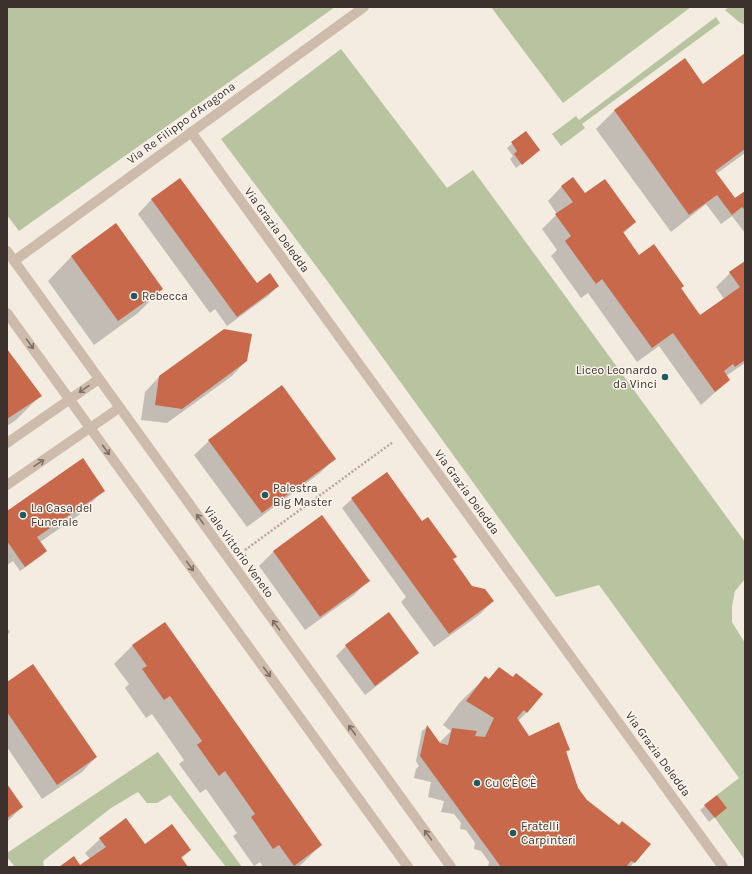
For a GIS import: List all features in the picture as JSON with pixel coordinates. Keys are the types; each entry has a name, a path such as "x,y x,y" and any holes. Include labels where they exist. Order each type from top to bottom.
{"street":[{"name":"Via Re Filippo d'Aragona","path":"14,261 364,7"},
{"name":"Via Grazia Deledda","path":"191,132 723,867"},
{"name":"Viale Vittorio Veneto","path":"7,251 451,867"},
{"path":"7,313 408,867"},
{"path":"7,443 99,379"},
{"path":"7,485 119,408"}],"path":[{"path":"230,561 407,432"}],"green space":[{"path":"7,7 335,7 19,231 7,215"},
{"path":"491,7 691,7 563,103"},
{"path":"729,7 745,7 745,25 725,10"},
{"path":"716,17 720,23 582,124 585,128 561,146 552,134 576,116 579,120"},
{"path":"341,49 447,188 473,170 745,542 745,579 735,591 732,606 732,622 745,643 745,860 715,818 727,808 717,795 739,778 599,585 556,597 328,282 221,139"},
{"path":"158,752 242,867 226,867 170,795 157,803 147,803 138,792 111,808 43,861 44,867 15,867 7,857 7,853"}],"building":[{"path":"745,53 745,149 715,171 735,198 745,191 745,210 742,207 732,215 717,195 689,215 614,110 685,58 703,84"},
{"path":"526,131 540,150 522,165 514,154 517,151 511,142"},
{"path":"573,177 585,193 605,179 636,222 623,232 639,255 654,244 684,286 681,288 700,315 740,287 729,272 745,261 745,360 735,367 733,364 724,371 730,380 715,392 673,333 652,348 602,279 596,284 565,241 571,236 555,214 573,202 561,186"},
{"path":"180,178 257,283 270,273 279,286 237,317 151,199"},
{"path":"116,223 163,289 118,321 71,256"},
{"path":"224,329 252,334 247,361 182,409 155,405 159,376"},
{"path":"7,349 42,396 7,419"},
{"path":"282,385 336,459 262,513 208,440"},
{"path":"83,458 105,491 37,537 47,551 25,567 7,541 7,511"},
{"path":"387,472 422,521 428,517 457,557 453,559 472,586 485,589 494,601 449,634 351,498"},
{"path":"322,515 370,581 320,617 273,551"},
{"path":"389,612 419,653 375,686 345,645"},
{"path":"165,622 322,845 294,866 279,845 273,849 251,817 255,814 225,771 219,776 197,745 202,741 170,696 164,700 142,669 147,666 132,645"},
{"path":"33,664 97,757 57,785 7,712 7,682"},
{"path":"499,667 513,677 516,673 543,694 527,713 524,710 517,718 529,736 559,722 570,750 566,751 578,788 587,800 619,825 622,821 651,844 635,863 631,861 626,867 501,867 420,756 427,725 440,743 448,745 452,728 477,731 475,736 485,737 494,718 466,701 485,676 489,679"},
{"path":"7,784 23,807 7,818"},
{"path":"717,795 727,808 715,818 704,805"},
{"path":"126,818 145,844 172,824 191,850 181,857 188,867 59,867 74,856 80,865 106,847 99,838"}],"place":[{"name":"Rebecca","path":"134,296"},
{"name":"Liceo Leonardo da Vinci","path":"665,377"},
{"name":"Palestra Big Master","path":"265,495"},
{"name":"La Casa del Funerale","path":"23,515"},
{"name":"Cu C'È C'È","path":"477,783"},
{"name":"Fratelli Carpinteri","path":"513,833"}]}
